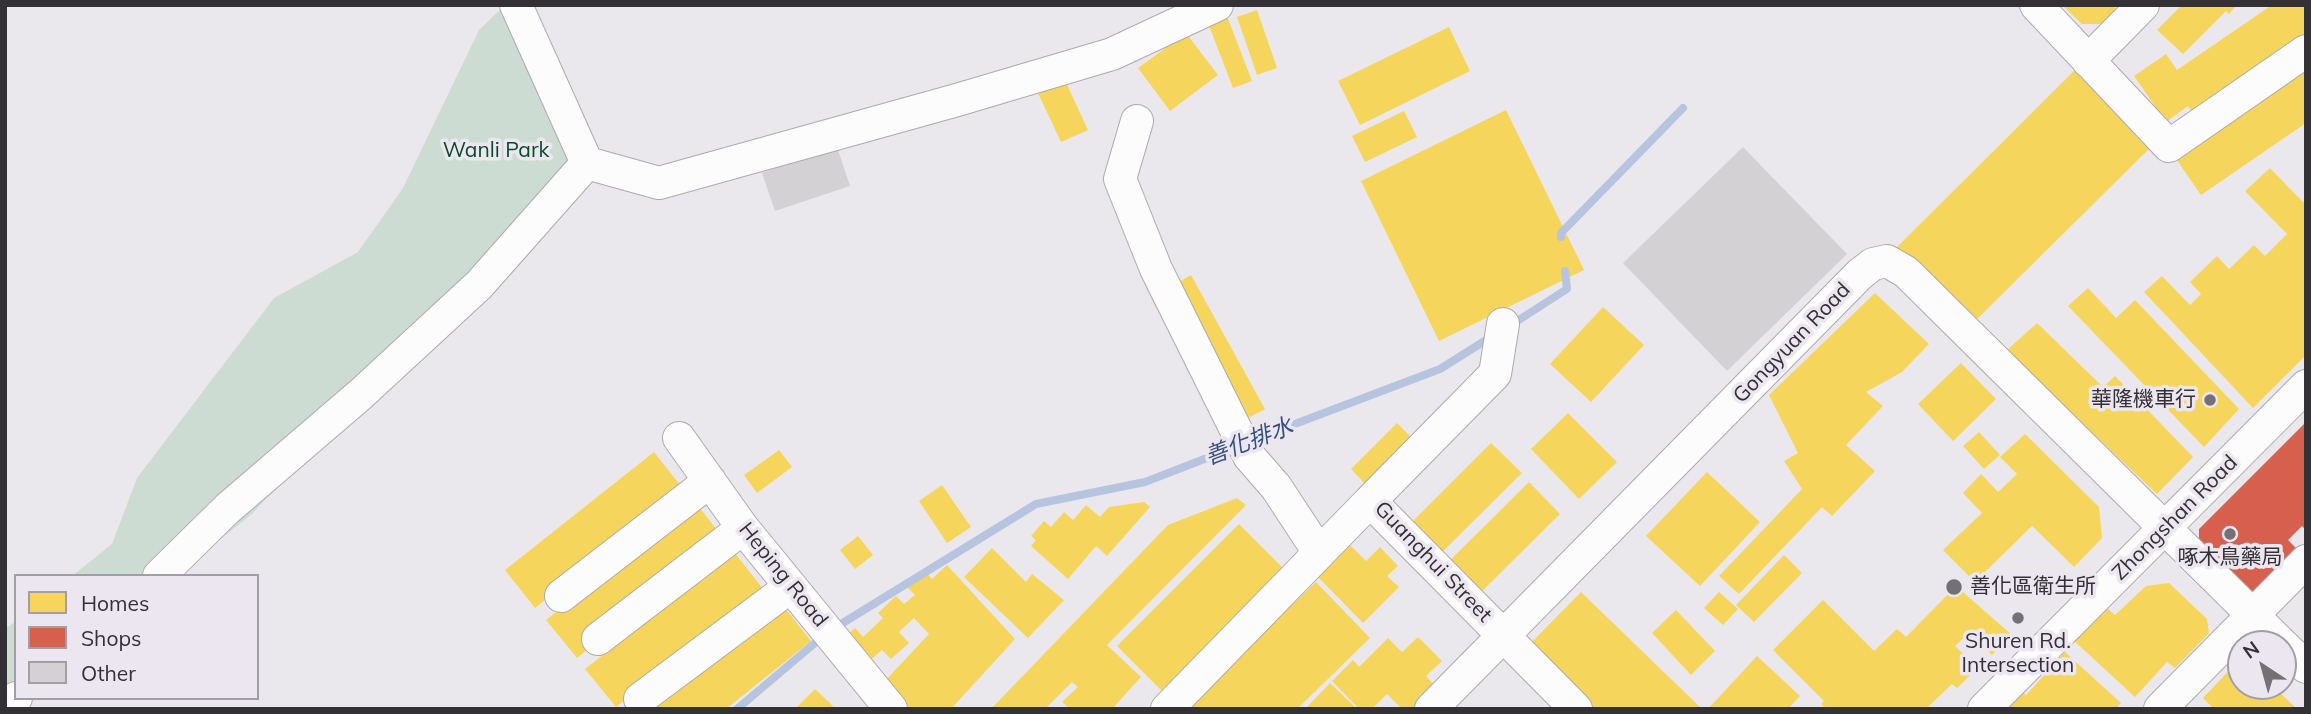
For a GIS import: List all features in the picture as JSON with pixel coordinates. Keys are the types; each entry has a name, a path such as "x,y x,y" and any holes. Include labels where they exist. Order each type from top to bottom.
{"street":[{"path":"516,5 587,163"},
{"path":"587,163 659,183 1112,54 1217,5"},
{"path":"2036,5 2169,146 2306,51"},
{"path":"2088,61 2143,5"},
{"path":"1137,121 1120,179 1156,269 1242,443 1276,487 1318,551"},
{"path":"161,574 227,509 361,394 479,285 587,163"},
{"name":"Gongyuan Road","path":"1431,709 1860,274 1879,262 1893,263 1906,272 2165,527"},
{"name":"Guanghui Street","path":"1503,324 1495,374 1370,501 1576,709"},
{"name":"Zhongshan Road","path":"1984,709 2306,386"},
{"name":"Heping Road","path":"679,438 743,528 891,709"},
{"path":"561,596 710,481"},
{"path":"1167,709 1318,551 1370,501"},
{"path":"2165,527 2269,630"},
{"path":"598,639 743,528"},
{"path":"2160,709 2306,561"},
{"path":"640,699 790,587"}],"green space":[{"name":"Wanli Park","path":"505,5 573,164 508,239 252,514 177,574 74,574 112,544 137,478 274,298 358,252 403,188 479,30"},
{"path":"14,622 14,700 5,708 5,626"}],"building: Homes":[{"path":"2062,5 2114,5 2116,10 2103,24 2082,24"},
{"path":"2182,5 2237,5 2229,14 2226,11 2183,54 2157,30"},
{"path":"2272,5 2306,5 2306,43 2196,118 2188,106 2166,122 2134,76 2166,54 2177,70"},
{"path":"1257,10 1277,68 1257,75 1237,17"},
{"path":"1227,16 1252,81 1233,88 1208,23"},
{"path":"1449,27 1470,71 1360,125 1338,81"},
{"path":"1186,33 1218,75 1170,111 1138,68"},
{"path":"2306,60 2306,123 2201,195 2172,153"},
{"path":"2076,69 2152,146 1972,324 1896,248"},
{"path":"1063,76 1088,130 1061,142 1036,89"},
{"path":"1506,110 1584,270 1439,341 1361,181"},
{"path":"1404,111 1417,137 1365,162 1352,136"},
{"path":"2270,168 2303,202 2306,199 2306,355 2253,408 2144,292 2162,276 2190,305 2201,294 2190,282 2217,256 2229,269 2254,245 2265,256 2287,234 2245,191"},
{"path":"1191,275 1265,409 1224,431 1151,298"},
{"path":"2088,288 2116,318 2135,300 2239,409 2204,447 2068,306"},
{"path":"1875,293 1929,344 1902,372 1866,392 1883,406 1846,445 1875,471 1832,516 1822,507 1739,594 1719,576 1802,489 1784,461 1798,453 1769,395"},
{"path":"1603,307 1644,345 1591,402 1550,364"},
{"path":"2037,323 2103,387 2115,376 2193,457 2157,494 2006,351"},
{"path":"1961,363 1996,399 1953,441 1918,404"},
{"path":"1568,413 1617,462 1579,499 1531,449"},
{"path":"1397,423 1416,442 1369,488 1351,469"},
{"path":"1979,432 2000,455 1984,469 1963,446"},
{"path":"2025,434 2099,507 2102,538 2074,567 2032,526 1975,582 1943,550 1982,513 1963,493 1981,474 1998,492 2017,474 2000,457"},
{"path":"1491,443 1522,473 1430,564 1400,534"},
{"path":"779,450 792,467 757,493 744,475"},
{"path":"654,452 684,490 535,608 505,570"},
{"path":"1707,472 1760,522 1700,586 1646,536"},
{"path":"1529,482 1560,514 1468,605 1437,573"},
{"path":"942,485 971,527 947,543 919,501"},
{"path":"1237,498 1246,505 1107,645 1141,677 1112,709 1070,709 1062,702 1078,687 1072,682 1045,709 991,709 1168,525"},
{"path":"695,502 725,540 577,658 546,620"},
{"path":"1144,502 1150,507 1107,556 1096,546 1068,579 1031,546 1036,540 1031,536 1044,521 1051,527 1064,512 1073,520 1086,505 1100,517 1109,507"},
{"path":"1239,524 1292,577 1171,700 1117,646"},
{"path":"858,536 873,555 855,569 840,550"},
{"path":"1349,544 1366,561 1380,547 1398,566 1387,576 1399,587 1363,623 1317,576"},
{"path":"992,548 1026,582 1032,574 1064,600 1028,638 964,577"},
{"path":"734,552 764,590 616,707 585,669"},
{"path":"1784,555 1802,573 1754,622 1736,605"},
{"path":"947,565 1015,639 951,709 911,709 883,683 929,634 914,618 899,632 909,643 891,659 882,650 859,670 846,636 855,628 863,637 883,618 878,613 896,596 904,604 915,595 907,587 925,571 932,579"},
{"path":"1316,582 1370,638 1297,709 1185,709"},
{"path":"2169,583 2207,619 2209,633 2175,668 2167,662 2135,697 2072,639 2088,621 2092,625 2107,608 2115,615 2146,586"},
{"path":"1956,586 2012,635 1992,655 1969,633 1955,646 1978,668 1957,688 1952,684 1926,709 1826,709 1821,704 1824,701 1773,650 1823,600 1874,651 1897,629 1906,637"},
{"path":"1581,592 1702,709 1590,709 1527,647"},
{"path":"1719,592 1738,609 1723,625 1704,608"},
{"path":"781,603 811,641 726,709 648,709"},
{"path":"1676,610 1715,651 1691,675 1652,633"},
{"path":"1418,637 1442,661 1426,676 1435,686 1412,709 1402,709 1387,694 1372,709 1359,709 1332,681 1353,660 1359,667 1388,638 1402,652"},
{"path":"2065,652 2121,703 2116,709 2000,709 2019,688 2026,695"},
{"path":"1757,656 1800,696 1788,709 1708,709"},
{"path":"2227,673 2227,700 2288,700 2297,709 2214,709 2203,698"},
{"path":"1330,683 1357,709 1305,709"},
{"path":"815,689 835,709 795,709"}],"building: Shops":[{"path":"2306,422 2306,530 2302,526 2288,540 2298,550 2249,599 2199,549 2199,529"}],"building: Other":[{"path":"837,147 850,186 775,211 762,173"},
{"path":"1743,147 1847,254 1727,371 1623,263"}],"waterway":[{"name":"善化排水","path":"1561,237 1561,233 1683,108"},
{"name":"善化排水","path":"1511,325 1567,289 1565,271"},
{"name":"善化排水","path":"1250,441 1440,369 1491,337"},
{"name":"善化排水","path":"833,629 1036,504 1145,482 1238,446"},
{"name":"善化排水","path":"737,709 822,637"}],"place":[{"name":"華隆機車行","path":"2210,400"},
{"name":"啄木鳥藥局","path":"2230,534"},
{"name":"善化區衛生所","path":"1954,587"},
{"name":"Shuren Rd. Intersection","path":"2018,618"}]}
